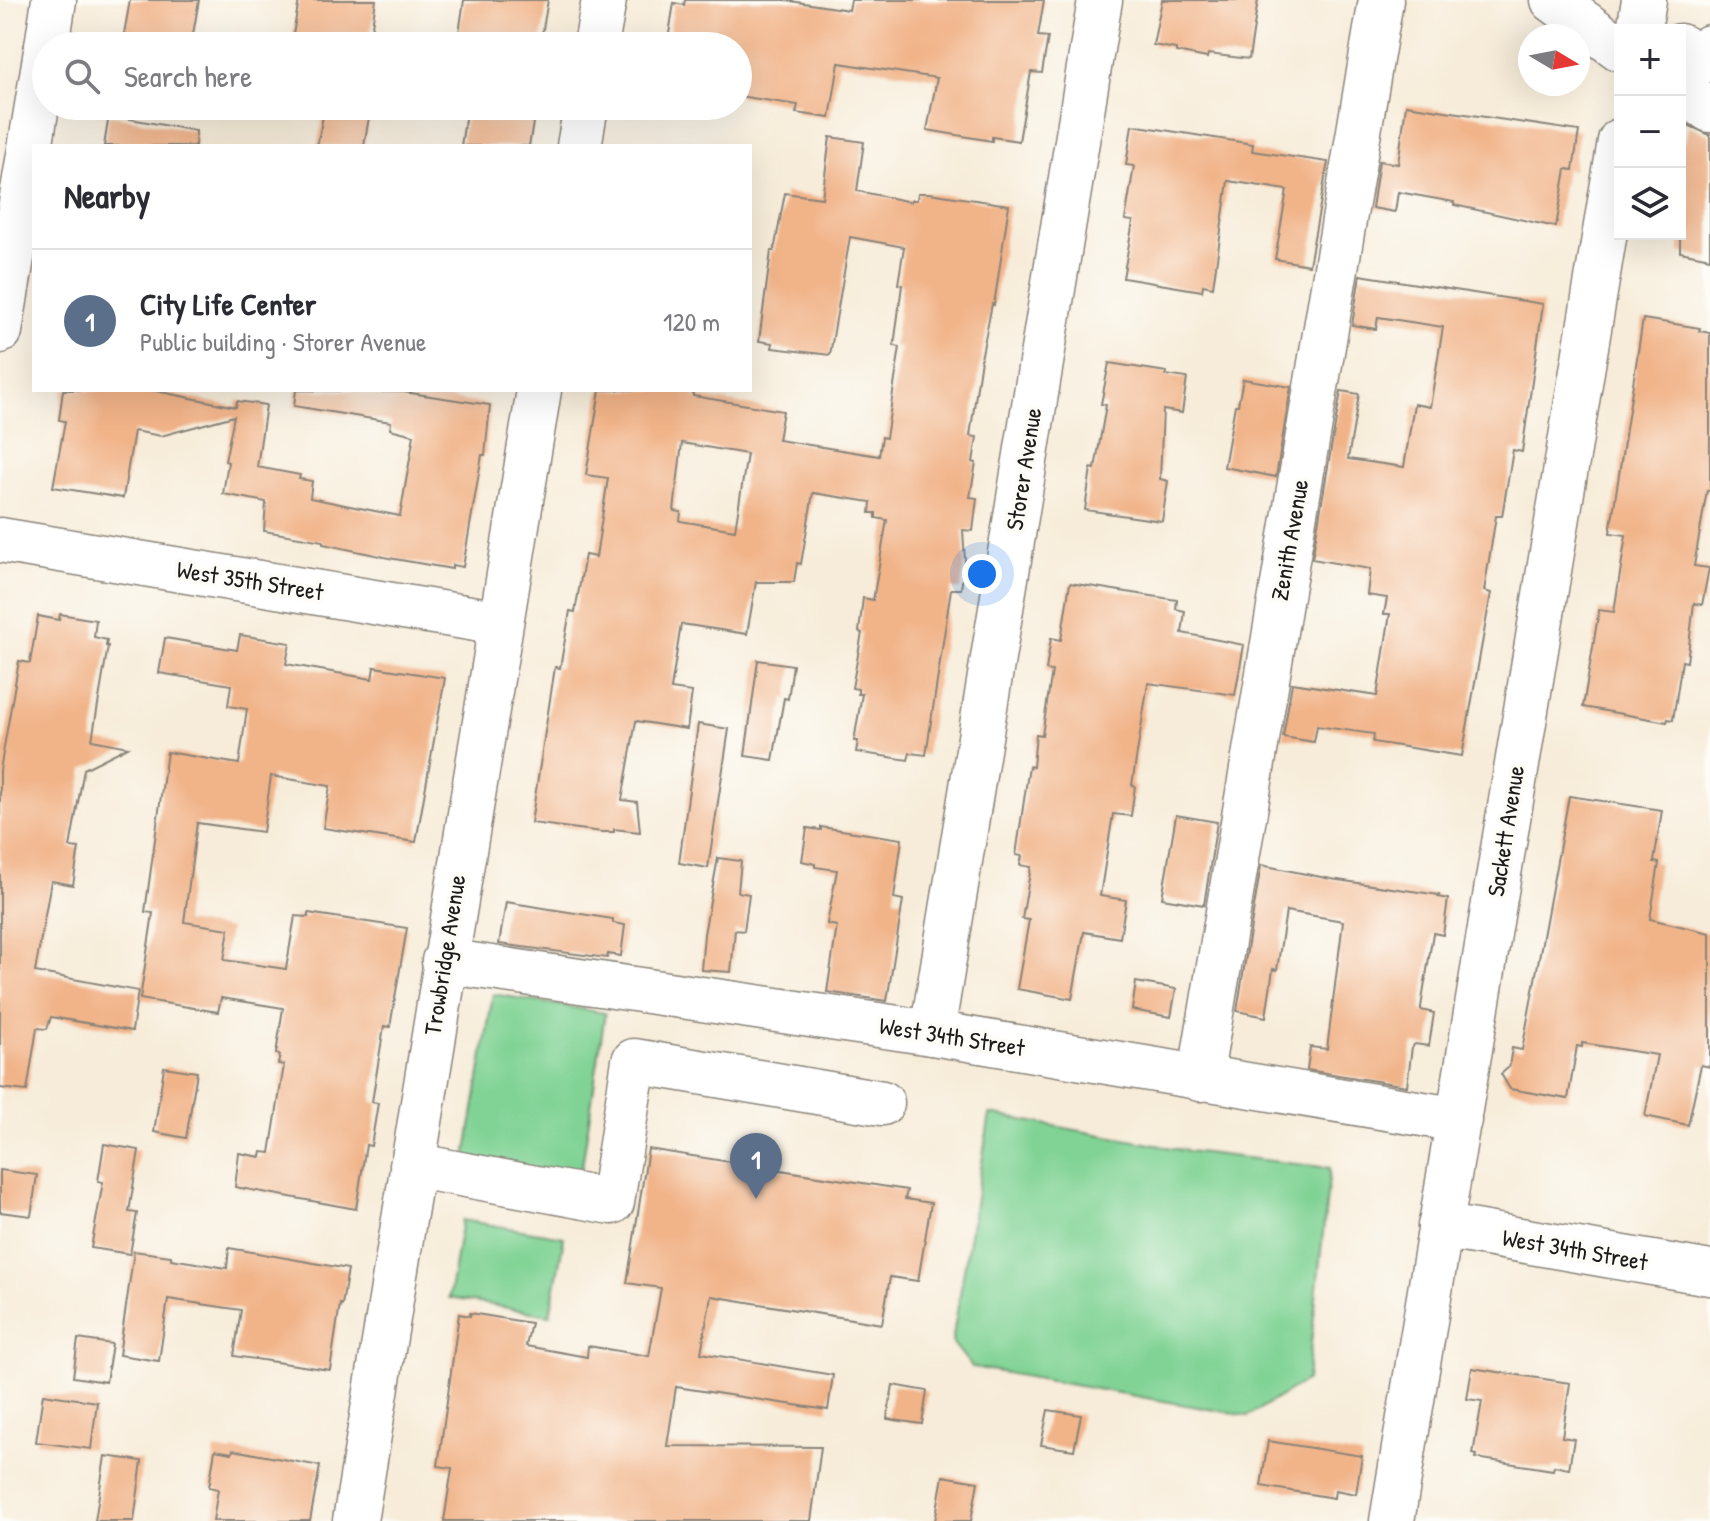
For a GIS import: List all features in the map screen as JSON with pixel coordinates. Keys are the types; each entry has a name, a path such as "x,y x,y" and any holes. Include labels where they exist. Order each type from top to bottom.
{"street":[{"path":"49,32 54,0"},
{"path":"598,32 604,0"},
{"name":"Storer Avenue","path":"932,1033 1100,0"},
{"name":"Zenith Avenue","path":"1200,1079 1381,0"},
{"path":"1553,0 1633,24"},
{"path":"1686,50 1702,61 1710,47"},
{"path":"1686,94 1710,110"},
{"path":"0,331 34,120"},
{"path":"579,144 584,120"},
{"name":"Sackett Avenue","path":"1392,1521 1616,168"},
{"name":"Trowbridge Avenue","path":"355,1521 539,392"},
{"name":"West 35th Street","path":"0,540 500,623"},
{"name":"West 34th Street","path":"444,961 932,1033 1459,1120"},
{"path":"412,1165 612,1202 634,1061 882,1103"},
{"name":"West 34th Street","path":"1440,1226 1710,1273"}],"green space":[{"path":"493,994 605,1013 582,1167 563,1179 465,1164"},
{"path":"990,1114 1188,1151 1330,1168 1307,1380 1248,1416 972,1367 952,1342"},
{"path":"462,1220 564,1237 550,1315 449,1298"}],"building":[{"path":"130,0 199,0 193,32 124,32"},
{"path":"299,0 376,0 371,32 293,32"},
{"path":"464,0 548,0 542,32 459,32"},
{"path":"685,0 784,0 849,10 851,0 1044,0 1038,36 1048,37 1042,73 1031,72 1019,141 992,137 992,141 927,130 937,78 839,63 830,118 796,113 798,105 752,98 752,32 669,32 674,3 684,5"},
{"path":"1162,0 1258,0 1249,59 1208,54 1207,58 1153,45"},
{"path":"1406,105 1579,131 1573,170 1566,169 1556,227 1398,192 1395,212 1372,208 1379,161 1398,164"},
{"path":"108,120 136,120 196,131 195,144 104,144"},
{"path":"322,120 369,120 364,144 317,144"},
{"path":"465,120 534,120 529,144 461,144"},
{"path":"1132,125 1253,144 1252,151 1328,162 1309,265 1275,259 1287,190 1228,181 1213,287 1203,285 1202,291 1123,278 1133,221 1125,220 1134,166 1126,165"},
{"path":"1688,125 1710,135 1710,258 1680,252 1680,240 1686,240"},
{"path":"830,137 864,142 857,191 911,202 917,200 918,193 929,193 1009,205 970,436 977,437 970,497 977,498 973,531 963,530 965,561 961,589 951,589 926,755 910,753 908,760 856,752 858,741 854,741 862,694 852,688 862,633 859,632 863,598 873,600 887,520 870,513 871,502 813,493 801,564 797,563 794,582 756,582 747,634 681,624 671,689 692,692 687,729 636,721 622,800 637,802 640,832 614,829 614,832 602,832 531,823 555,667 560,668 570,611 575,612 585,555 596,557 608,478 586,475 600,392 686,392 693,393 693,396 783,411 778,440 879,456 882,437 886,438 900,347 894,346 904,247 850,237 830,355 772,348 773,343 759,341 771,251 774,251 785,193 822,198","holes":["682,443 747,454 735,530 680,521 681,512 674,511"]},
{"path":"1360,275 1543,304 1522,452 1513,450 1502,516 1496,516 1484,591 1491,593 1462,756 1373,742 1374,734 1317,726 1314,742 1283,737 1292,683 1377,696 1390,614 1384,614 1387,598 1367,595 1370,569 1312,559 1341,391 1359,394 1348,459 1404,467 1414,404 1430,407 1443,327 1378,317 1376,329 1352,325"},
{"path":"1643,319 1700,328 1699,331 1710,333 1710,491 1707,490 1694,566 1709,568 1702,605 1694,603 1687,662 1682,661 1673,720 1668,719 1667,722 1583,707 1599,610 1614,612 1626,535 1610,533"},
{"path":"1109,363 1187,378 1182,413 1163,410 1160,479 1168,481 1162,521 1085,510 1106,405 1101,404"},
{"path":"1243,379 1291,387 1276,477 1224,467"},
{"path":"63,392 161,392 236,407 237,401 266,405 257,467 300,475 299,479 312,481 310,498 400,516 414,435 390,429 391,422 294,406 296,392 404,392 490,405 485,455 482,455 463,567 452,565 452,569 264,531 266,502 223,494 228,462 225,461 234,416 161,436 134,431 123,498 53,487 65,421 59,420"},
{"path":"1070,583 1177,600 1176,609 1185,611 1182,633 1244,645 1235,695 1148,683 1132,785 1135,786 1131,816 1113,814 1100,896 1126,900 1120,938 1084,932 1072,999 1017,989 1029,920 1022,919 1031,867 1020,865 1022,856 1016,855 1029,766 1033,767 1036,734 1042,735 1052,671 1046,670 1051,638 1061,640"},
{"path":"60,614 96,620 94,637 107,640 92,740 128,747 84,769 70,847 79,848 73,885 51,881 35,972 138,991 132,1031 51,1017 47,1029 37,1028 27,1091 0,1088 0,770 19,661 30,663 38,616 59,620"},
{"path":"240,635 290,643 286,664 372,679 374,667 445,678 416,842 323,828 330,786 271,776 263,832 197,823 184,922 229,929 224,960 286,969 295,916 308,917 308,913 407,928 390,1027 384,1026 372,1102 378,1103 371,1146 366,1145 356,1209 235,1187 239,1153 261,1157 262,1152 270,1153 284,1065 278,1064 280,1055 276,1054 283,1008 221,998 218,1012 140,999 153,913 145,912 167,752 239,764 247,709 228,706 231,685 159,673 165,638 237,650"},
{"path":"758,660 793,665 773,760 745,756"},
{"path":"698,724 729,729 708,868 679,863"},
{"path":"1569,796 1662,810 1654,862 1659,863 1650,919 1710,933 1710,1067 1701,1065 1688,1125 1645,1116 1657,1055 1582,1043 1582,1047 1577,1046 1568,1099 1510,1089 1501,1074 1509,1067 1512,1048 1522,1050"},
{"path":"1176,815 1217,822 1204,905 1162,898"},
{"path":"821,827 902,839 894,898 903,900 887,1001 827,992 837,926 827,924 837,870 815,867 815,864 802,861 807,828 821,830"},
{"path":"718,858 741,861 738,892 749,894 744,931 735,930 731,972 701,970 704,934"},
{"path":"1261,865 1448,899 1443,935 1433,933 1421,1007 1421,1010 1434,1013 1429,1046 1415,1044 1412,1047 1407,1086 1307,1070 1310,1047 1327,1049 1343,921 1286,911 1266,1017 1237,1011"},
{"path":"506,902 613,919 613,923 625,925 621,956 608,954 607,958 499,944"},
{"path":"1136,982 1176,989 1171,1017 1132,1010"},
{"path":"164,1067 197,1072 186,1138 154,1132"},
{"path":"104,1144 139,1150 129,1212 137,1213 130,1254 91,1248 103,1182 98,1181"},
{"path":"648,1149 907,1190 905,1199 931,1203 918,1281 890,1277 882,1324 711,1296 701,1353 833,1375 828,1410 676,1387 667,1446 821,1447 811,1521 444,1521 452,1468 438,1466 459,1314 531,1323 526,1346 587,1357 588,1346 649,1356 661,1288 627,1283"},
{"path":"0,1170 37,1175 31,1216 0,1212"},
{"path":"229,1248 348,1269 330,1370 234,1356 241,1310 168,1299 159,1361 119,1355 134,1251 227,1268"},
{"path":"78,1339 112,1344 106,1382 73,1377"},
{"path":"1472,1368 1570,1383 1562,1437 1574,1439 1569,1469 1554,1466 1553,1470 1476,1458 1477,1455 1473,1454 1482,1401 1467,1399"},
{"path":"893,1385 927,1391 922,1424 887,1419"},
{"path":"43,1394 97,1402 91,1449 36,1442"},
{"path":"1048,1410 1081,1415 1074,1450 1041,1445"},
{"path":"1268,1441 1362,1456 1356,1494 1335,1490 1334,1498 1261,1486"},
{"path":"215,1450 232,1453 233,1450 320,1466 310,1521 213,1521 218,1489 209,1487"},
{"path":"105,1456 142,1461 134,1521 95,1521"},
{"path":"943,1476 978,1482 971,1521 935,1521"}],"place":[{"name":"City Life Center","path":"756,1199"}]}
